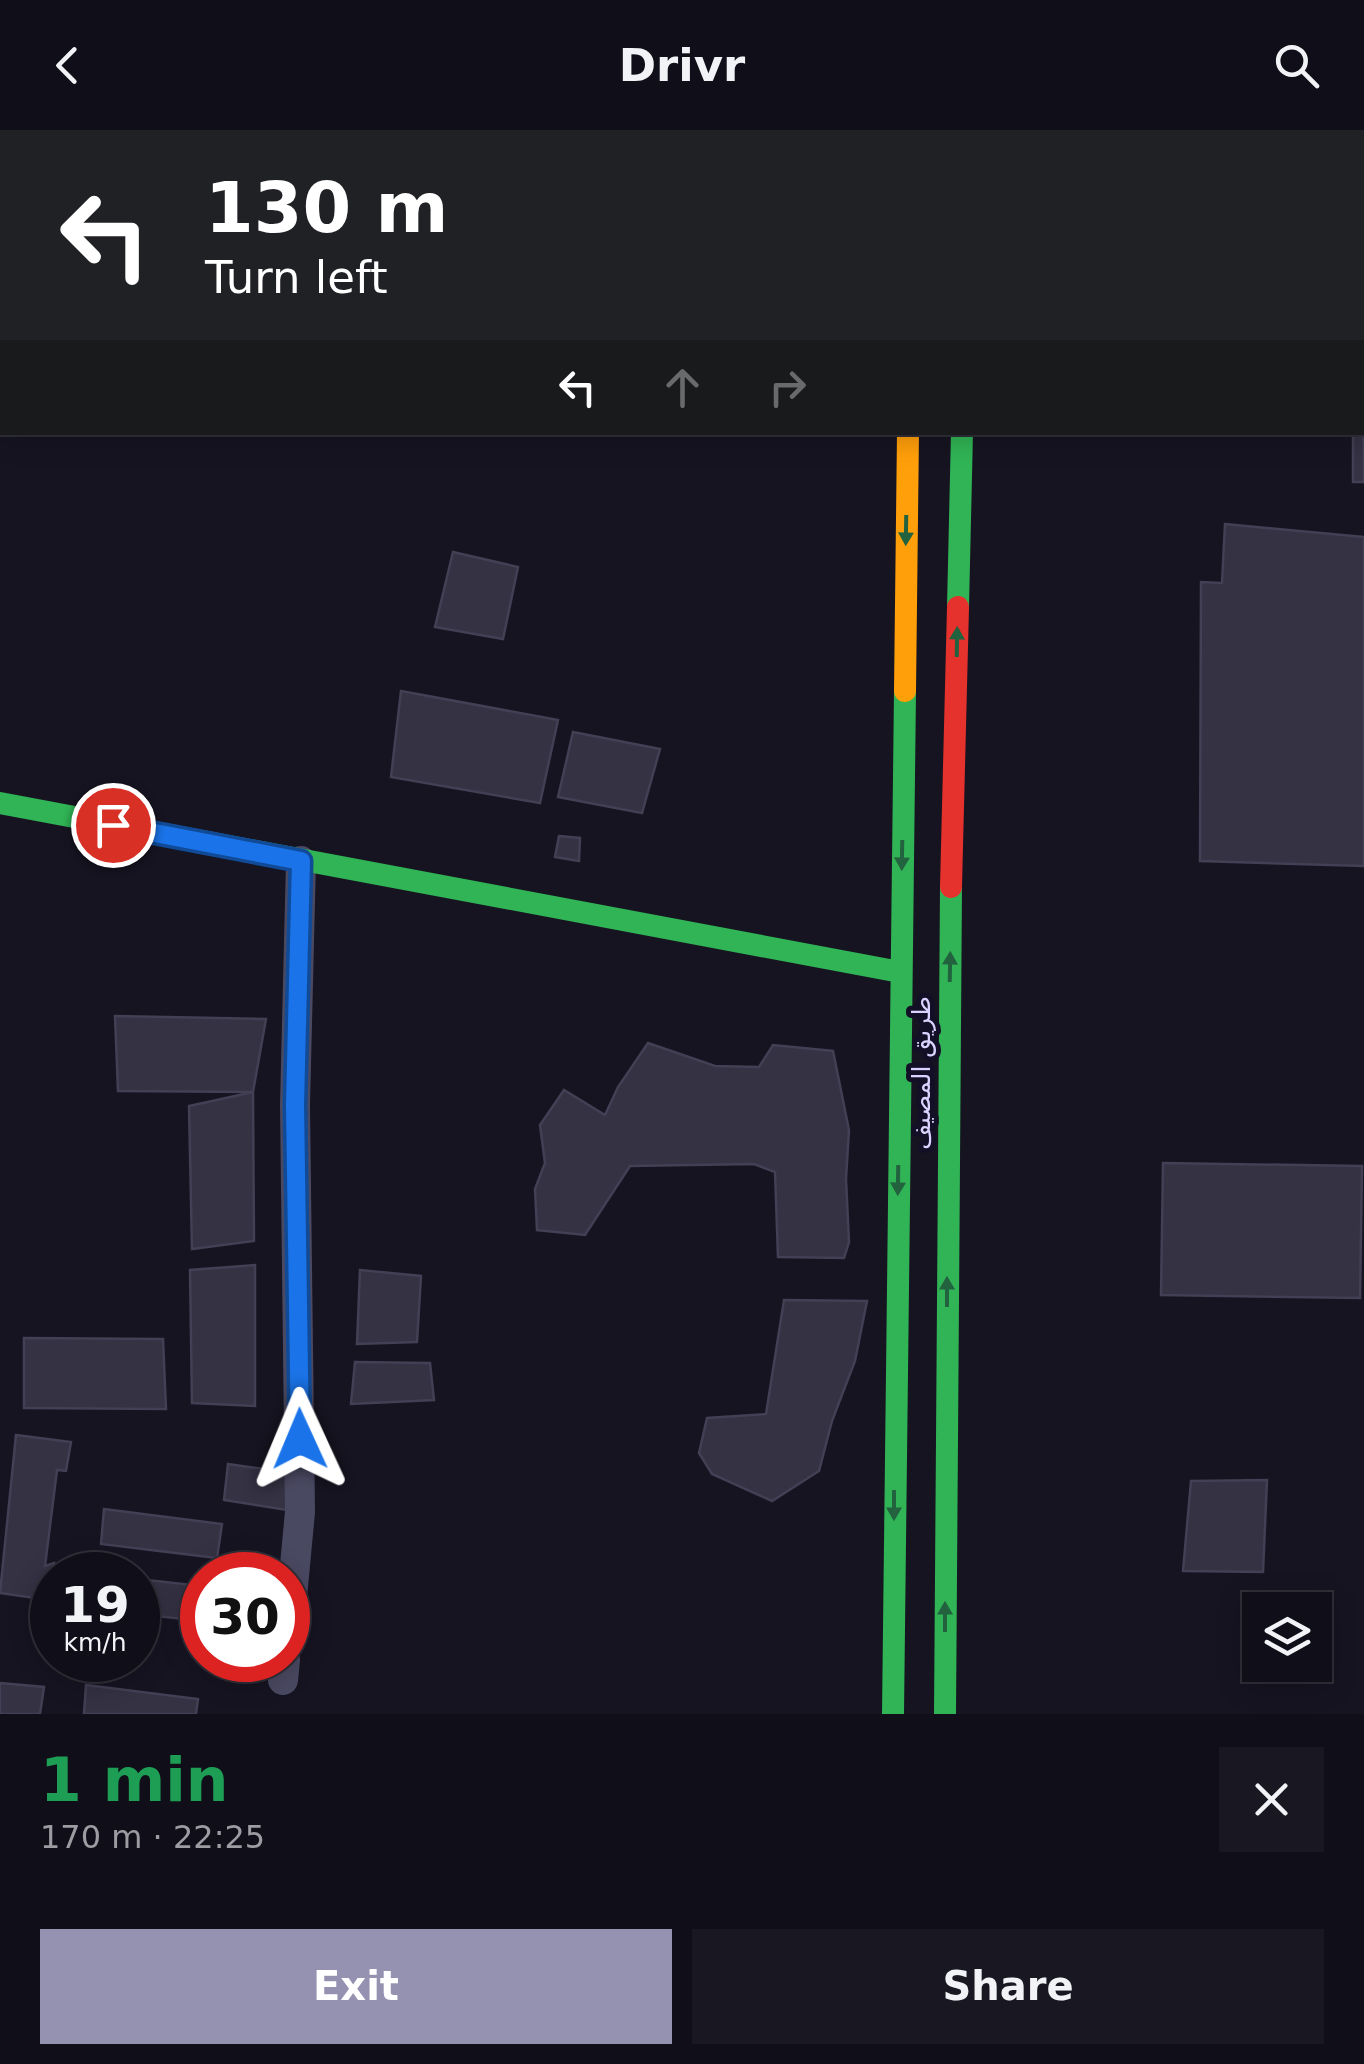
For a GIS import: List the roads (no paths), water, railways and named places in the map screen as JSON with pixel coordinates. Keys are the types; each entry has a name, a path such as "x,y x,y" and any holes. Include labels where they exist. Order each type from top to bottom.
{"main road":[{"name":"طريق المصيف","path":"893,1714 908,435"},
{"name":"طريق المصيف","path":"945,1714 949,986 962,435"},
{"path":"0,803 900,972"}],"street":[{"path":"296,1552 300,1512 295,1105 301,861"}]}
